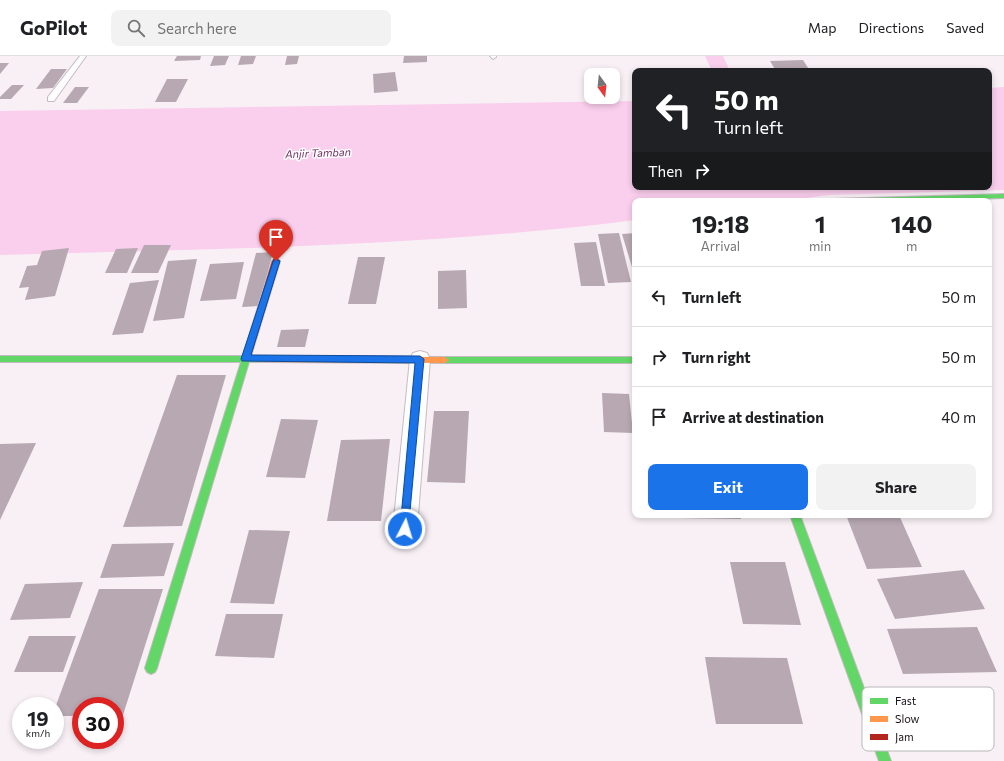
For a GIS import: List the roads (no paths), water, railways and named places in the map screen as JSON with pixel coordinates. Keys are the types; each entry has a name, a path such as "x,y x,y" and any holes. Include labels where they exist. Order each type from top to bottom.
{"street":[{"path":"935,198 1004,196"},
{"path":"151,668 276,261"},
{"path":"0,359 632,360"},
{"path":"405,529 420,359"},
{"path":"796,518 862,698"},
{"path":"881,751 885,761"}],"lane":[{"path":"51,99 83,56"}],"water":[{"name":"Anjir Tamban","path":"1004,87 1004,190 829,195 807,198 632,198 632,220 556,229 477,236 318,245 0,255 0,111 584,102 584,104 620,104 620,101 632,101 632,190 992,190 992,88"}],"waterway":[{"path":"714,56 720,68"}]}
